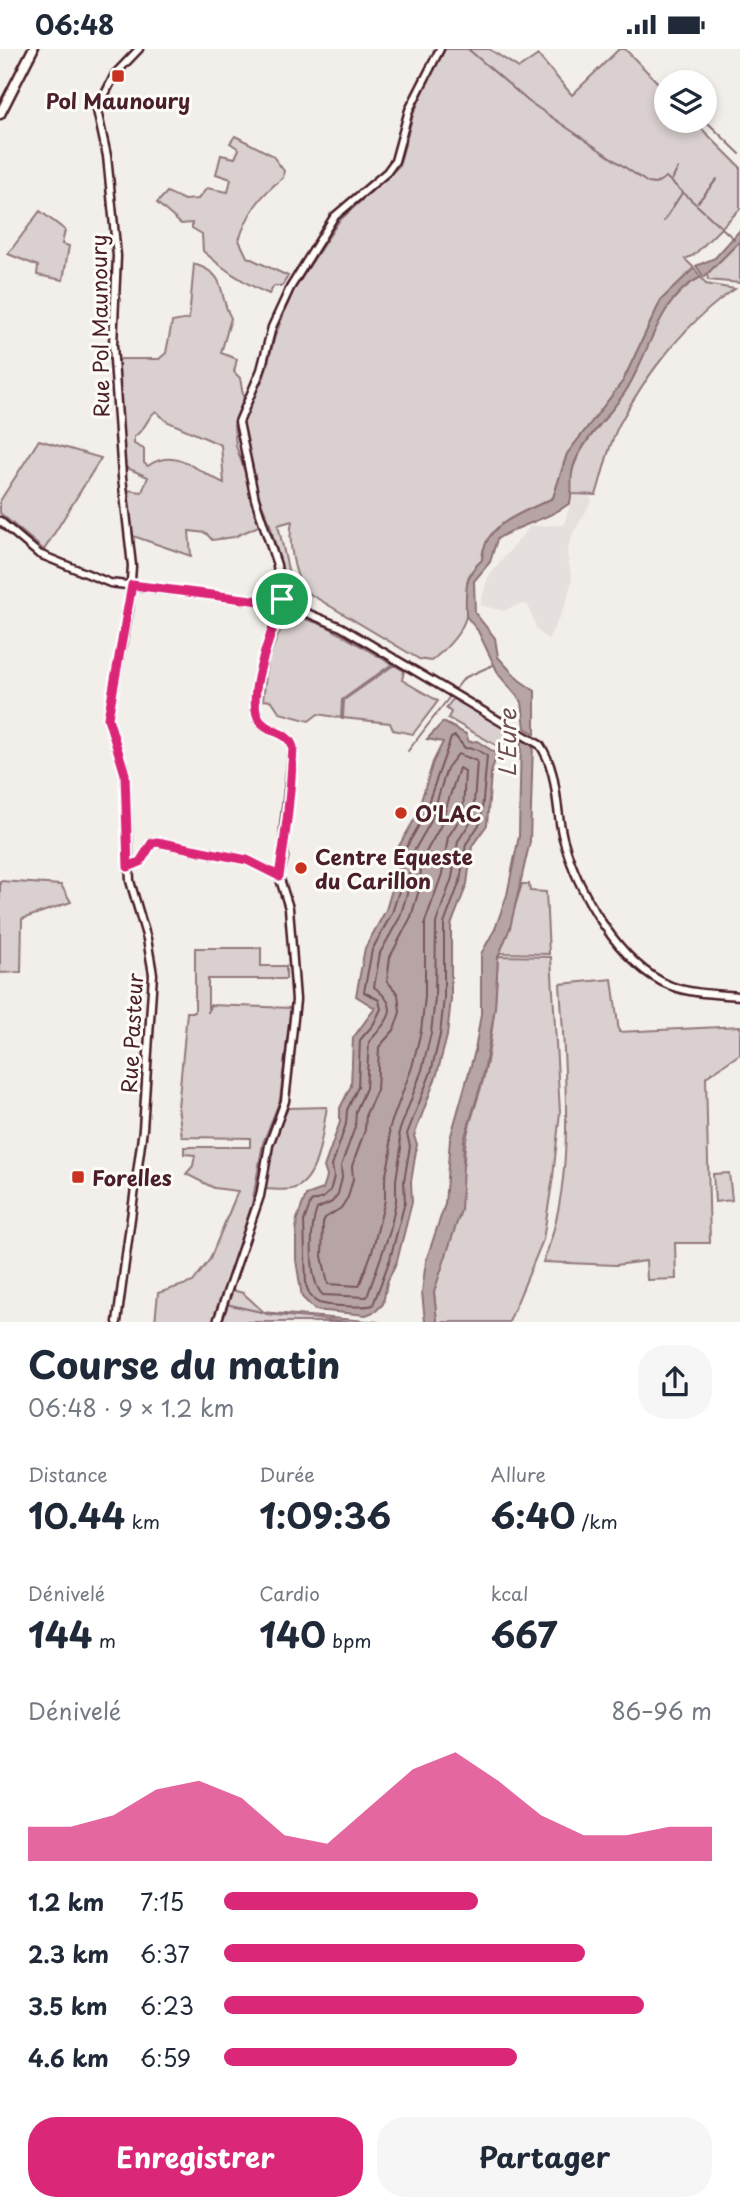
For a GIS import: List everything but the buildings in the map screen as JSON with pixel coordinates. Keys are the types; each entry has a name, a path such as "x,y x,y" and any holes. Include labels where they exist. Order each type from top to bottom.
{"main road":[{"path":"0,114 33,49"}],"street":[{"name":"Rue Pol Maunoury","path":"132,585 113,345 117,256 107,156 97,110 115,74 139,49"},
{"path":"217,1322 260,1196 269,1145 285,1101 296,1000 290,914 279,876 284,857 284,828 293,747 287,737 263,724 256,711 257,687 280,604 276,565 255,499 239,422 261,370 272,327 290,288 334,218 387,172 395,161 409,110 440,49"},
{"path":"0,521 51,561 98,579 280,604 333,623 534,741 545,753 553,773 559,820 570,858 601,919 625,954 638,966 670,985 740,996"},
{"name":"Rue Pasteur","path":"117,1322 142,1140 153,989 151,959 128,867 125,774 108,718 132,585"},
{"path":"128,867 140,862 152,843 157,842 227,854 247,860 279,876"}],"shaded area":[{"path":"445,49 489,49 519,68 538,55 572,95 619,49 625,49 654,79 654,133 706,133 740,167 740,209 694,255 685,259 694,268 661,300 623,381 567,454 553,498 518,514 490,537 484,547 482,560 467,581 468,608 464,623 452,641 431,661 419,659 305,591 292,556 292,521 278,525 289,574 301,595 297,602 288,595 270,524 253,482 241,420 264,377 275,336 293,291 339,221 399,166 413,115 430,75"},
{"path":"235,136 272,155 284,171 283,178 256,205 239,240 247,257 288,276 282,286 274,286 269,294 242,281 203,251 202,234 192,228 192,223 181,224 157,203 167,192 184,200 198,199 207,188 228,192 231,179 216,174 221,155 235,158 239,149 230,143"},
{"path":"40,211 65,230 62,244 69,246 63,280 37,275 38,266 8,254"},
{"path":"740,241 740,283 708,280 707,274"},
{"path":"194,264 218,279 231,318 221,353 237,359 234,372 240,378 244,401 234,426 236,446 263,524 234,537 212,540 206,533 189,531 191,556 133,536 126,490 142,492 148,477 125,467 116,363 121,359 159,359 166,353 172,322 189,319","holes":["156,411 166,421 221,445 224,483 177,460 167,459 148,466 144,463 144,449 134,444 134,437"]},
{"path":"701,277 706,284 735,289 685,332 642,386 616,431 596,495 572,494 571,475 580,453 625,392 674,298 686,286"},
{"path":"39,440 101,458 44,550 0,513 0,501"},
{"path":"573,495 590,497 592,501 572,535 567,553 572,580 566,604 548,640 537,630 528,605 520,604 503,611 480,605 488,577 530,526 564,525"},
{"path":"291,614 326,626 392,664 342,700 341,718 318,714 309,721 280,713 272,701 263,700 268,659 286,617"},
{"path":"394,665 404,671 402,680 438,701 413,734 393,730 390,723 343,718 344,700"},
{"path":"453,699 508,730 507,747 501,748 448,718 451,712 446,708"},
{"path":"0,881 61,885 71,902 22,919 21,972 0,973"},
{"path":"522,884 529,884 530,891 546,892 549,954 500,953"},
{"path":"195,948 261,948 261,966 286,966 286,979 208,979 208,1013 210,1005 291,1008 280,1100 263,1143 252,1204 214,1322 155,1322 158,1293 193,1282 210,1259 238,1191 214,1188 186,1174 193,1166 195,1155 184,1154 184,1147 250,1147 250,1138 182,1137 178,1107 187,1012 195,1012"},
{"path":"498,956 551,957 560,1112 543,1240 509,1322 437,1322 434,1292 464,1162 468,1129 487,1061 494,1016"},
{"path":"612,979 619,1032 740,1026 740,1054 706,1077 710,1243 675,1243 676,1279 647,1280 646,1261 616,1265 543,1262 554,1230 565,1161 566,1089 560,984"},
{"path":"327,1107 318,1154 309,1177 292,1189 264,1189 271,1145 288,1108"},
{"path":"729,1173 732,1200 715,1202 713,1174"},
{"path":"232,1290 243,1293 266,1314 350,1322 222,1322"}],"water":[{"path":"740,230 740,241 704,277 696,266 715,258"},
{"path":"694,268 701,277 686,286 674,298 625,392 580,452 572,473 570,503 553,514 497,539 490,562 474,581 475,613 495,638 498,657 519,680 535,691 535,734 525,728 522,702 499,675 478,631 466,616 466,592 471,573 482,560 484,547 490,536 498,528 518,514 553,498 567,454 623,381 661,300"},
{"path":"443,722 466,734 469,742 477,741 497,754 491,773 487,825 472,846 467,884 451,925 451,999 447,1036 437,1074 414,1136 417,1144 411,1182 412,1202 397,1261 387,1282 383,1304 366,1315 315,1310 302,1297 296,1260 297,1219 306,1195 323,1189 327,1176 324,1167 340,1122 340,1108 351,1086 353,1038 375,1008 356,996 365,948 386,910 393,886 396,851 416,817 433,762 443,742 427,739"},
{"path":"521,736 533,743 530,841 510,928 498,957 495,1008 483,1078 464,1140 461,1210 434,1292 437,1322 425,1322 422,1292 426,1261 445,1204 450,1139 475,1051 481,1014 481,954 495,929 507,895 519,836"}],"waterway":[{"path":"468,49 528,101 648,183 655,184 666,177 734,239"},
{"path":"717,132 740,154"},
{"path":"672,180 678,168"},
{"path":"698,202 717,179"},
{"path":"664,221 682,193"},
{"path":"408,751 464,678 493,665"},
{"path":"253,1226 259,1210"},
{"path":"226,1304 261,1312 378,1322"}],"place":[{"name":"Pol Maunoury","path":"118,76"},
{"name":"O'LAC","path":"401,813"},
{"name":"Centre Equeste du Carillon","path":"301,868"},
{"name":"Forelles","path":"78,1177"}],"route":[{"path":"132,585 274,603 277,599 282,599 285,606 279,609 264,657 257,687 256,711 263,724 287,737 293,747 284,828 284,857 279,876 268,873 247,860 218,852 157,842 152,843 140,862 128,867 125,774 110,732 108,718 130,609 132,585"}],"water label":[{"name":"L'Eure","path":"506,743"}]}
